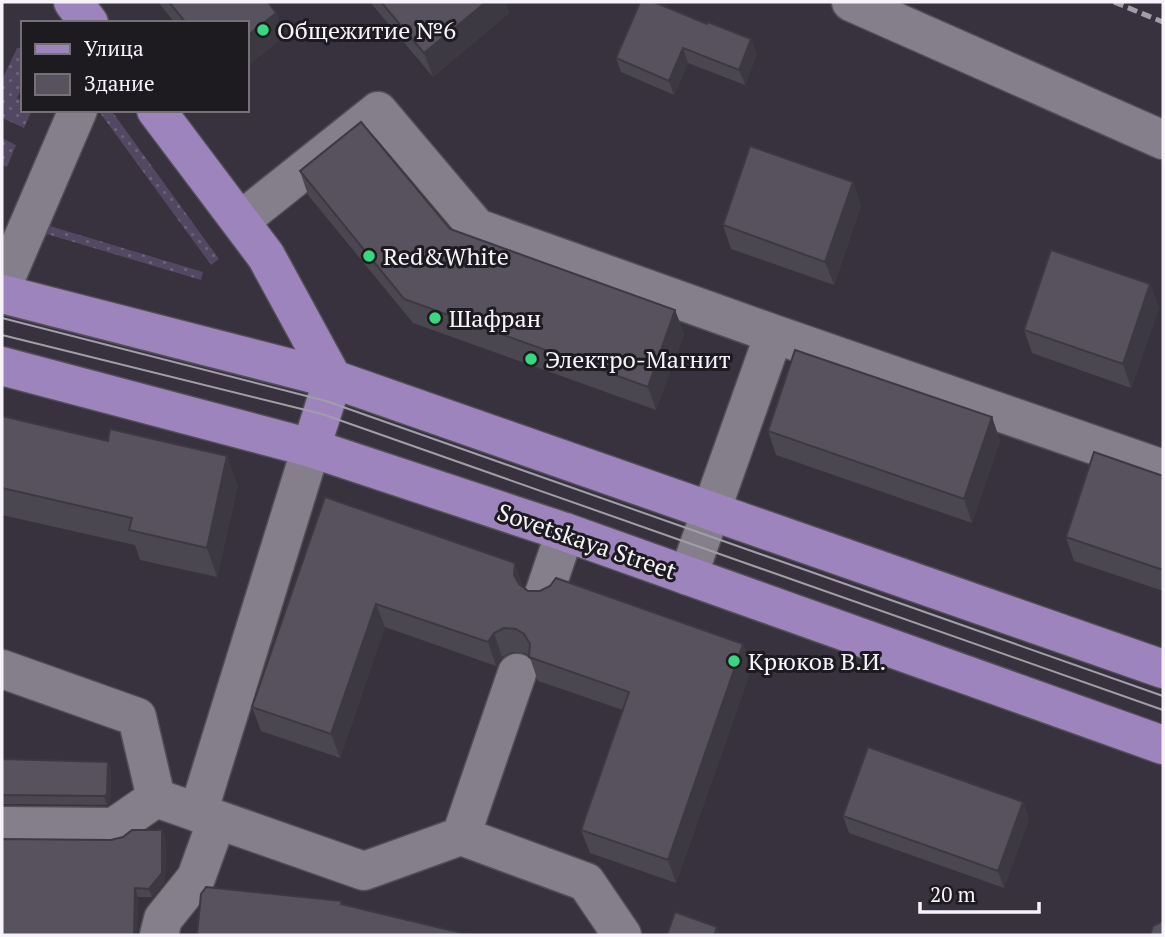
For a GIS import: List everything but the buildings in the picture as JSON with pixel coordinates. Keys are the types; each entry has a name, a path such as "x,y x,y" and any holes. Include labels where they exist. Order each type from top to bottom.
{"main road":[{"path":"73,2 87,21"},
{"path":"158,112 266,257 333,379 312,449"},
{"path":"2,294 333,379 1163,668"},
{"name":"Sovetskaya Street","path":"2,366 312,449 565,532 1163,745"}],"lane":[{"path":"851,2 1163,140"},
{"path":"240,221 378,111 477,228 1163,468"},
{"path":"2,287 77,112"},
{"path":"688,576 774,334"},
{"path":"159,935 163,919 196,878 207,817 312,449"},
{"path":"544,594 565,532"},
{"path":"2,669 137,717 156,798"},
{"path":"461,836 517,673"},
{"path":"156,798 364,872 461,836 586,882 622,935"},
{"path":"2,825 114,827 156,798"}],"shaded area":[{"path":"17,48 21,48 21,90 17,98 21,100 21,112 31,112 24,128 2,118 2,80"},
{"path":"99,112 112,112 219,259 211,265"},
{"path":"2,138 16,145 7,167 2,165"},
{"path":"43,224 203,272 201,280 40,232"}],"tram line":[{"path":"2,318 326,401 1163,696"},
{"path":"2,335 322,414 1163,710"}],"railway":[{"path":"1114,2 1163,22"}],"place":[{"name":"Общежитие №6","path":"263,30"},
{"name":"Red&White","path":"369,256"},
{"name":"Шафран","path":"435,318"},
{"name":"Электро-Магнит","path":"531,359"},
{"name":"Крюков В.И.","path":"734,661"}]}
